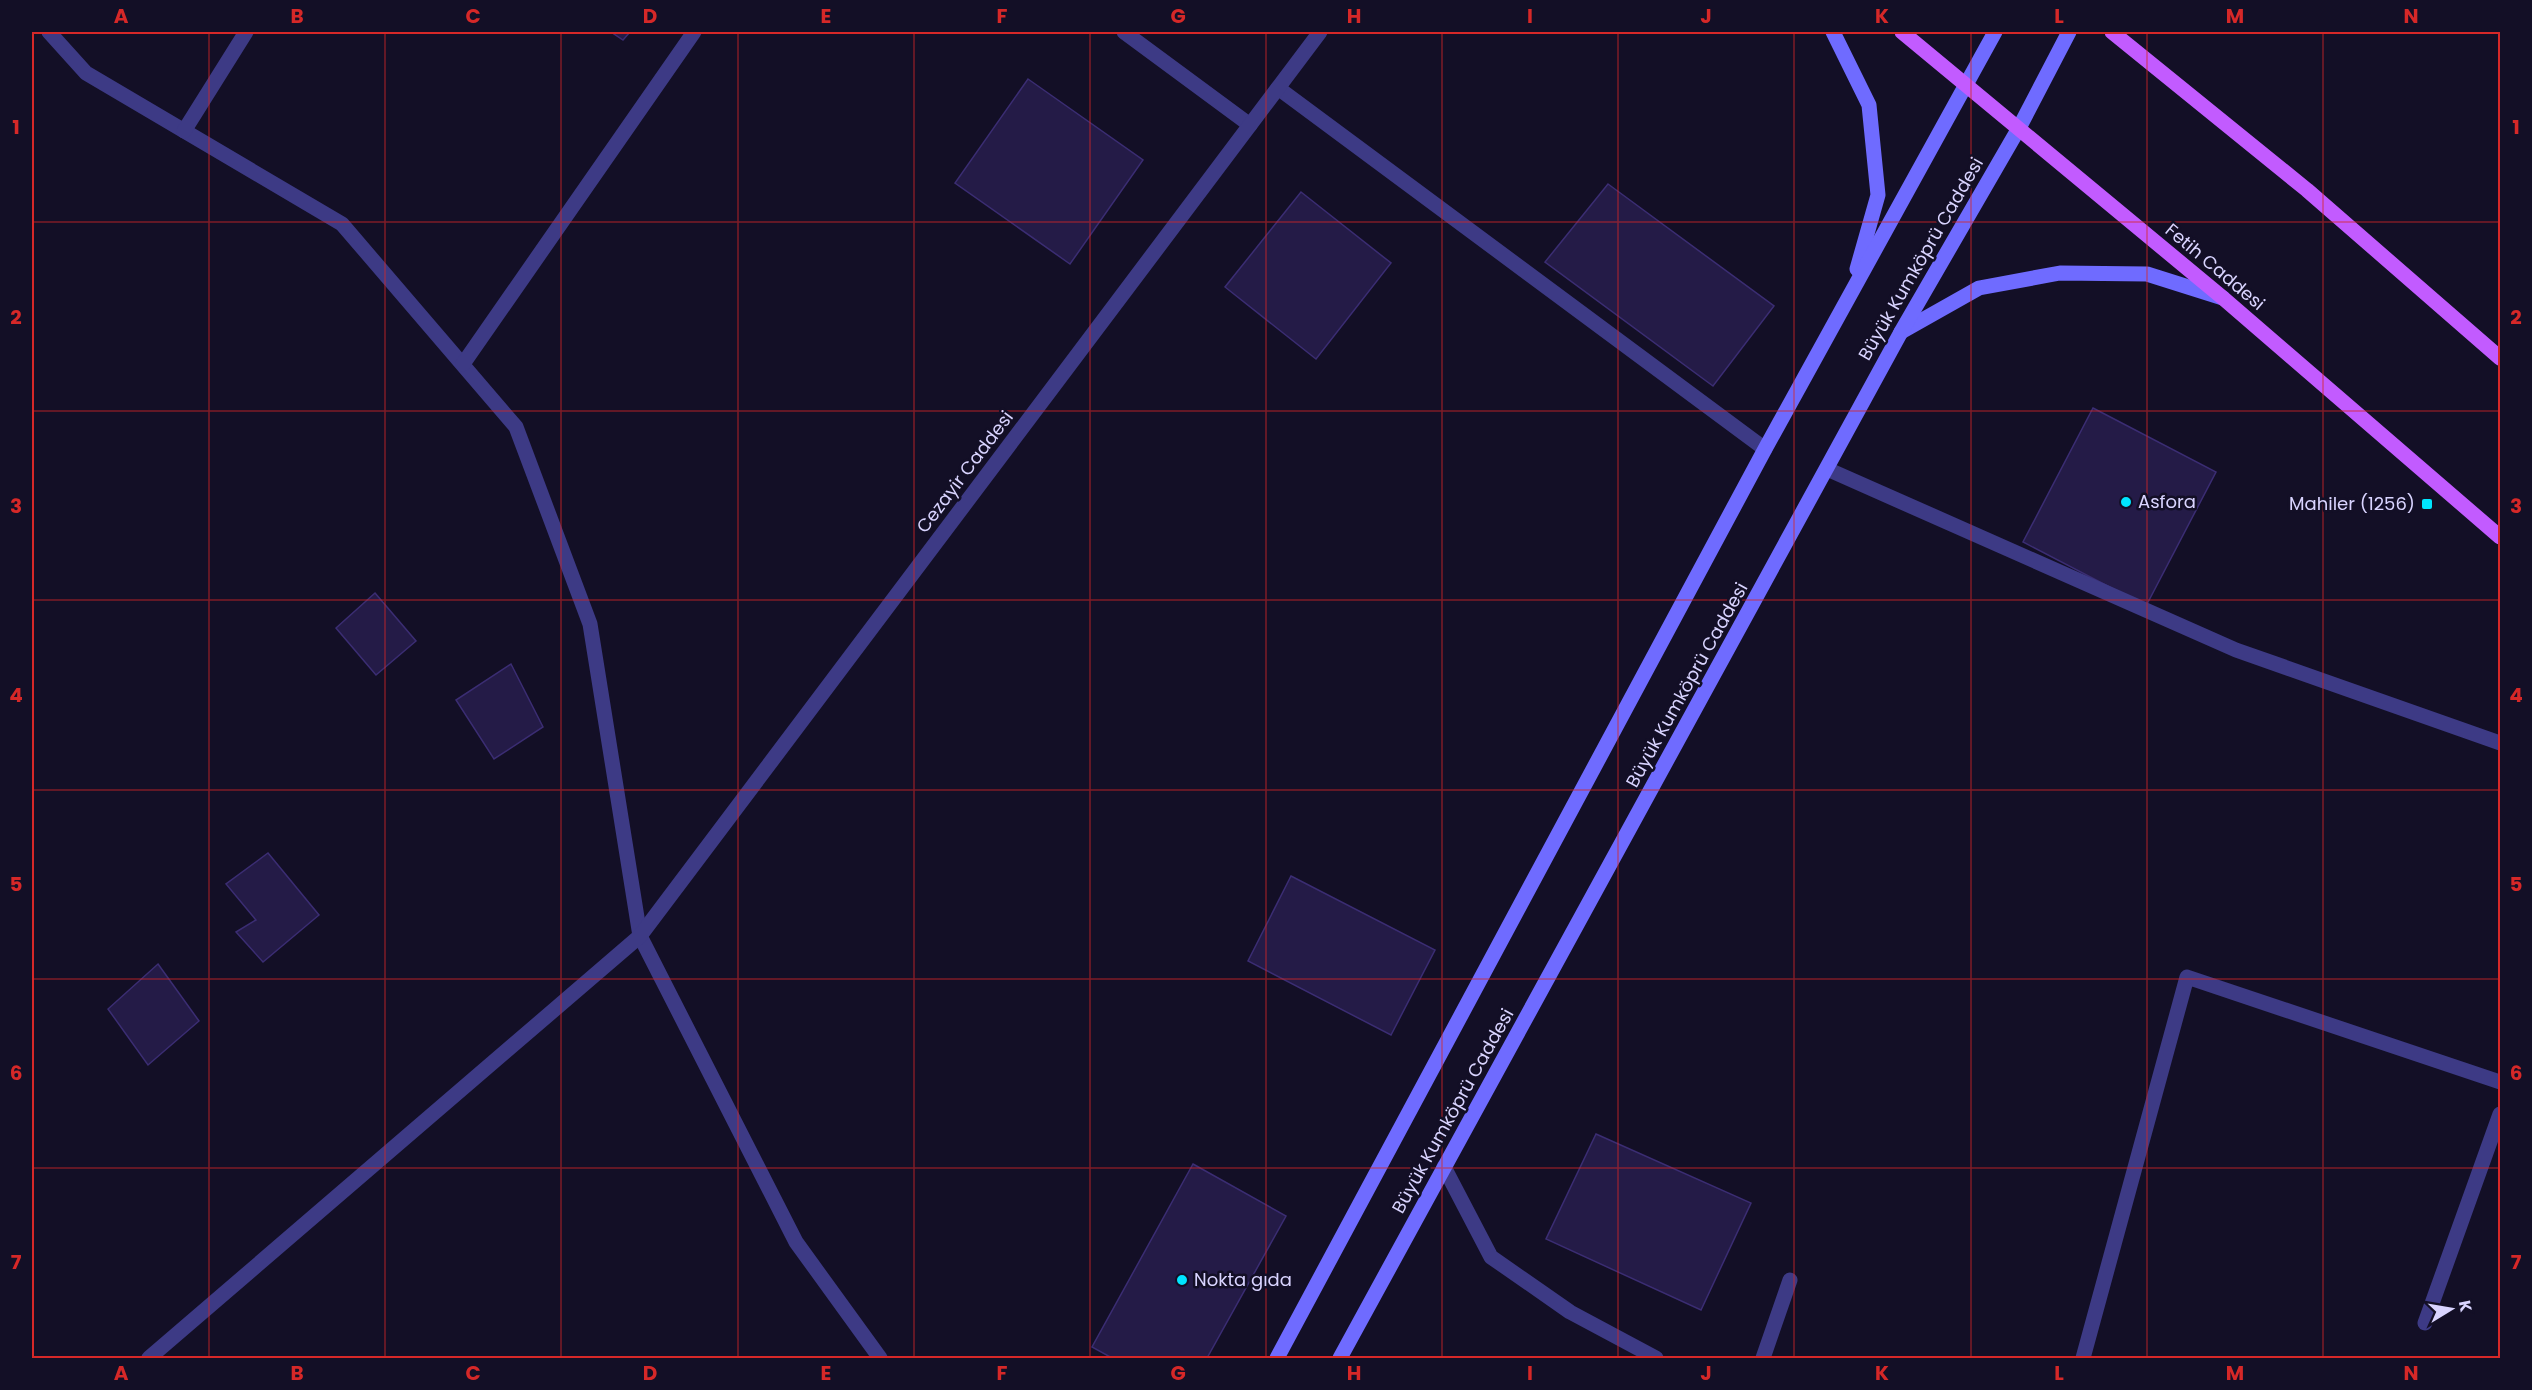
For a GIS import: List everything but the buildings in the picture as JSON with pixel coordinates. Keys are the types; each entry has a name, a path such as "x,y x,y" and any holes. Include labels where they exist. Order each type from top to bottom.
{"main road":[{"path":"1833,32 1869,105 1878,195 1851,294"},
{"name":"Fetih Caddesi","path":"1902,32 2223,298 2500,537"},
{"name":"Büyük Kumköprü Caddesi","path":"1277,1359 1765,449 1995,32"},
{"name":"Büyük Kumköprü Caddesi","path":"1340,1359 1901,332 2019,128 2069,32"},
{"path":"2112,32 2307,190 2500,358"},
{"path":"1901,332 1979,288 2060,273 2147,274 2223,298"}],"street":[{"path":"49,32 86,73 342,224 516,427 590,624 639,936 796,1242 880,1359"},
{"path":"184,131 246,32"},
{"path":"463,364 694,32"},
{"path":"1124,32 1250,125"},
{"name":"Cezayir Caddesi","path":"149,1359 639,936 1320,32"},
{"path":"1278,88 1765,449"},
{"path":"1827,469 2236,650 2500,743"},
{"path":"2083,1359 2187,977 2500,1082"},
{"path":"2424,1323 2500,1114"},
{"path":"1444,1167 1491,1257 1570,1312 1656,1359"},
{"path":"1763,1359 1790,1280"}],"place":[{"name":"Asfora","path":"2126,502"},
{"name":"Mahiler (1256)","path":"2427,504"},
{"name":"Nokta gıda","path":"1182,1280"}]}
